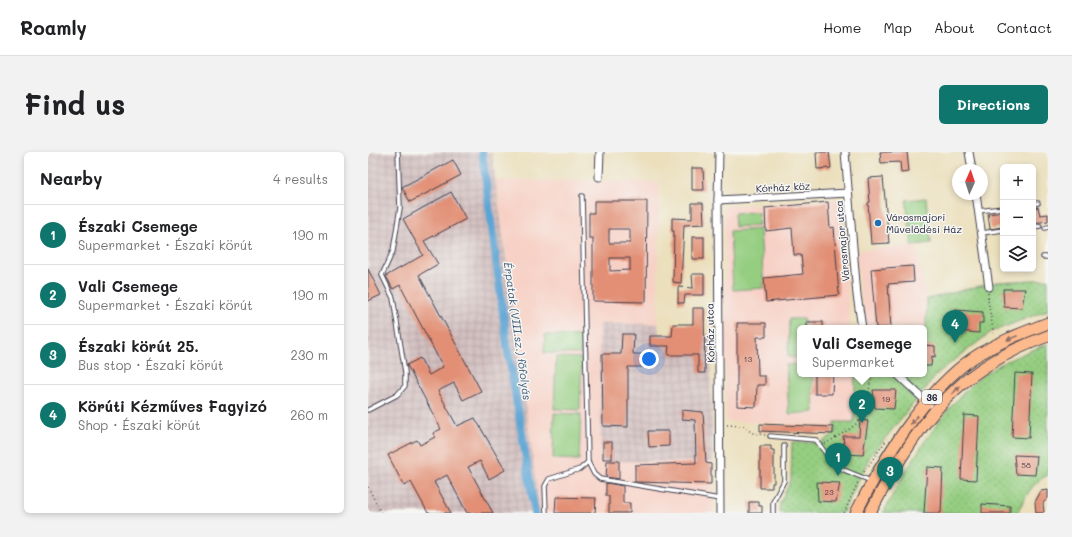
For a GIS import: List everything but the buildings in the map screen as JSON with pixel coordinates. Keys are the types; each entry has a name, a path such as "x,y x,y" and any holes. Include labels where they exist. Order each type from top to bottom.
{"main road":[{"name":"36","path":"856,513 872,482 896,443 955,372 973,358 996,344 1048,323"},
{"name":"36","path":"870,513 886,483 906,452 957,388 990,363 1009,352 1048,336"}],"street":[{"path":"599,177 600,152"},
{"name":"Kórház utca","path":"719,152 720,513"},
{"name":"Városmajor utca","path":"845,152 857,295 862,325"},
{"path":"969,152 971,164"},
{"name":"Kórház köz","path":"718,200 848,194"},
{"path":"977,200 989,287"},
{"path":"900,377 928,403 938,410"}],"lane":[{"path":"368,410 397,395 405,386 405,372 393,298 382,276 393,251 400,208 398,152"},
{"path":"582,196 588,462 594,474 600,480 720,499"},
{"path":"978,211 1000,208"},
{"path":"1036,227 1040,226"},
{"path":"982,233 1000,230"},
{"path":"1043,258 1048,257"},
{"path":"770,436 816,440 822,446 832,462 844,470 872,482"},
{"path":"773,513 773,502 784,481 784,446"},
{"path":"546,513 544,486 549,479 580,469 588,462"}],"path":[{"path":"988,300 994,336"},
{"path":"822,446 858,423 867,408 872,377"},
{"path":"720,424 744,426 752,433 770,436"},
{"path":"368,487 381,513"}],"shaded area":[{"path":"368,152 492,152 540,513 368,513"},
{"path":"496,180 659,182 658,324 599,324 601,460 713,462 714,513 540,513"},
{"path":"841,199 850,325 797,325 797,377 855,377 854,422 835,422 835,426 726,421 724,206"},
{"path":"916,245 927,299 926,325 865,325 860,293 856,251"},
{"path":"599,324 658,324 659,334 710,334 713,462 601,461"}],"green space":[{"path":"926,198 931,243 912,245 906,200"},
{"path":"758,212 759,225 735,227 734,213"},
{"path":"760,229 764,288 733,290 730,231"},
{"path":"1048,279 1048,310 991,332 939,372 869,458 843,513 779,513 780,503 791,480 792,442 821,443 835,433 835,422 854,422 855,377 927,377 927,299 997,282"},
{"path":"789,319 804,319 804,325 797,325 797,358 788,357"},
{"path":"545,335 581,336 581,354 544,353"},
{"path":"1048,344 1048,475 1033,486 1017,513 883,513 914,458 952,405 982,376 996,366"},
{"path":"556,357 582,358 580,410 554,409"},
{"path":"797,364 797,377 812,377 814,412 789,414 786,365"},
{"path":"554,413 581,414 579,460 553,459"}],"waterway":[{"name":"Érpatak (VIII.sz.) főfolyás","path":"482,152 507,344 535,513"}],"place":[{"name":"Városmajori Művelődési Ház","path":"878,223"},
{"name":"Körúti Kézműves Fagyizó","path":"955,343"},
{"name":"Vali Csemege","path":"862,423"},
{"name":"Északi Csemege","path":"838,476"},
{"name":"Északi körút 25.","path":"890,490"}]}
